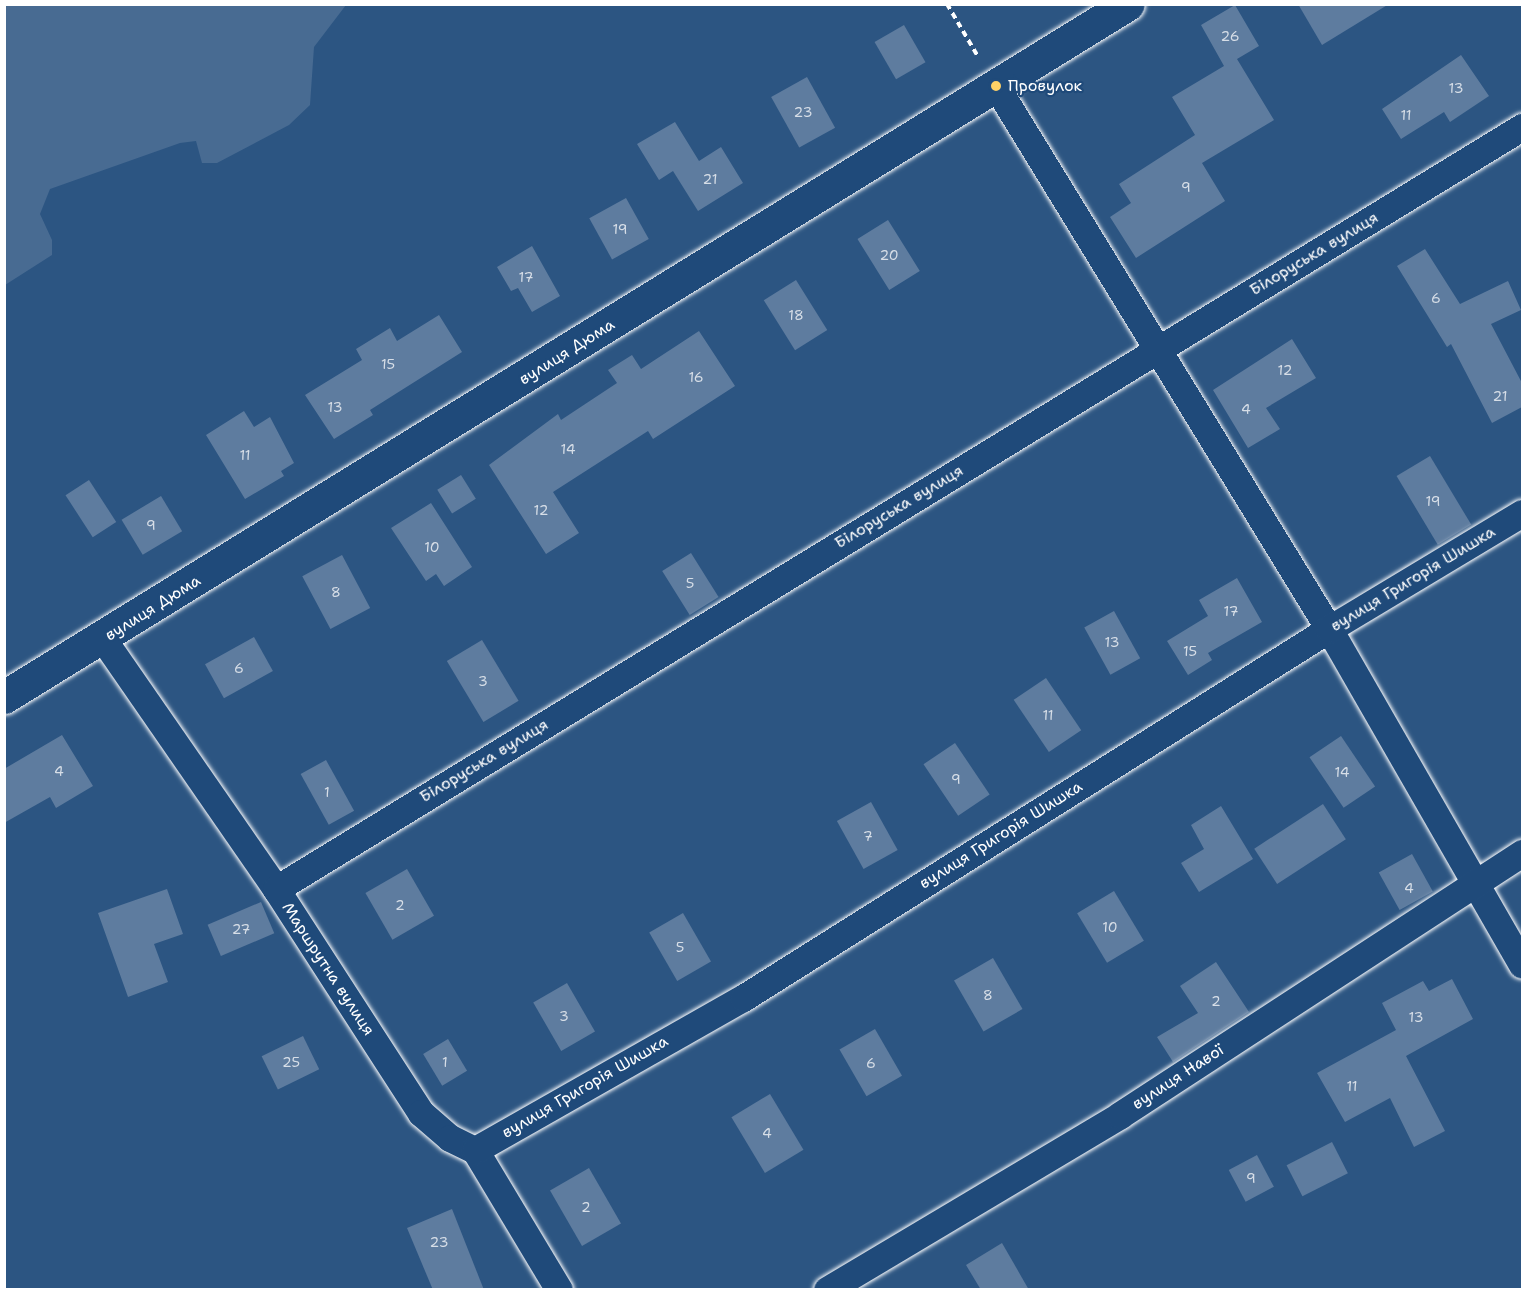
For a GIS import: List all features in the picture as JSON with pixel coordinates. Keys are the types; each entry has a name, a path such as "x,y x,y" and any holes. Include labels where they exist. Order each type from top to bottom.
{"street":[{"name":"вулиця Дюма","path":"4,697 103,639 1128,4"},
{"path":"996,86 1329,629 1473,884 1522,964"},
{"name":"Білоруська вулиця","path":"276,889 1522,127"},
{"name":"вулиця Григорія Шишка","path":"475,1150 743,998 1329,629 1522,513"},
{"name":"Маршрутна вулиця","path":"103,639 276,889 421,1113 450,1138 475,1150"},
{"name":"вулиця Навої","path":"827,1290 1120,1115 1522,853"},
{"path":"475,1150 559,1290"}],"path":[{"path":"947,4 996,86"}],"shaded area":[{"path":"5,4 346,5 314,47 310,105 289,125 217,163 202,163 196,141 180,143 50,189 40,214 52,240 52,255 5,285"}],"building":[{"path":"1298,4 1389,4 1322,45"},
{"path":"1235,5 1259,46 1237,59 1274,120 1202,163 1225,201 1136,258 1110,217 1131,203 1119,184 1195,135 1172,97 1224,66 1201,25"},
{"path":"904,25 926,62 896,79 875,42"},
{"path":"1461,55 1489,96 1450,122 1444,112 1401,139 1382,109"},
{"path":"807,77 835,128 799,148 771,97"},
{"path":"675,122 699,161 721,147 743,183 698,211 673,171 659,180 637,144"},
{"path":"626,198 649,239 612,259 589,218"},
{"path":"888,220 920,271 889,290 857,239"},
{"path":"532,246 560,296 532,312 518,288 511,291 497,267"},
{"path":"1425,249 1460,304 1508,281 1521,310 1491,324 1522,383 1522,407 1492,423 1451,344 1447,347 1397,266"},
{"path":"796,280 827,330 795,350 764,300"},
{"path":"439,315 462,352 370,410 373,415 334,439 305,395 362,360 356,349 390,328 397,341"},
{"path":"699,331 735,386 653,439 648,431 553,492 579,533 546,554 489,465 558,414 561,420 617,383 608,370 632,355 641,369"},
{"path":"1292,339 1316,378 1266,408 1280,429 1248,448 1213,390"},
{"path":"244,411 254,427 270,417 294,463 281,471 284,476 245,499 206,435"},
{"path":"1430,456 1471,525 1438,545 1397,476"},
{"path":"461,475 476,499 452,514 437,490"},
{"path":"89,480 116,522 93,537 66,495"},
{"path":"161,496 182,531 143,555 122,520"},
{"path":"431,503 472,567 444,586 436,574 426,581 391,528"},
{"path":"691,553 719,597 690,615 662,571"},
{"path":"342,555 370,608 330,629 302,576"},
{"path":"1237,578 1262,622 1208,653 1212,660 1188,675 1167,641 1208,616 1199,600"},
{"path":"1114,611 1140,658 1110,675 1084,627"},
{"path":"254,637 273,671 224,698 205,664"},
{"path":"482,640 519,701 483,722 447,661"},
{"path":"1046,678 1081,730 1049,752 1014,700"},
{"path":"62,735 93,786 56,808 50,797 4,823 4,769"},
{"path":"1341,736 1375,787 1344,808 1309,757"},
{"path":"955,743 990,794 958,816 923,764"},
{"path":"326,760 354,811 329,825 301,774"},
{"path":"871,802 898,850 864,869 837,821"},
{"path":"1323,804 1346,839 1277,884 1254,849"},
{"path":"1221,806 1253,859 1199,892 1181,863 1204,849 1191,825"},
{"path":"1412,854 1433,892 1400,910 1379,872"},
{"path":"407,869 434,916 392,940 365,893"},
{"path":"167,889 183,934 154,944 168,982 128,997 98,913"},
{"path":"1114,891 1144,941 1107,963 1077,913"},
{"path":"261,902 274,933 221,956 208,925"},
{"path":"683,913 711,961 677,981 649,933"},
{"path":"993,958 1022,1009 984,1032 954,980"},
{"path":"1216,962 1249,1012 1173,1062 1157,1037 1198,1013 1180,986"},
{"path":"1452,979 1473,1019 1406,1056 1445,1131 1414,1147 1390,1098 1345,1122 1317,1073 1396,1030 1382,1003 1423,981 1429,991"},
{"path":"567,983 595,1031 561,1051 533,1002"},
{"path":"875,1029 902,1076 866,1096 839,1050"},
{"path":"303,1036 319,1069 278,1089 262,1056"},
{"path":"448,1039 467,1071 442,1086 423,1054"},
{"path":"770,1094 803,1150 765,1173 731,1117"},
{"path":"1332,1142 1348,1173 1302,1196 1287,1165"},
{"path":"1257,1155 1274,1187 1246,1202 1229,1170"},
{"path":"589,1168 621,1223 582,1246 550,1190"},
{"path":"452,1209 484,1290 433,1290 407,1228"},
{"path":"1002,1243 1029,1290 981,1290 966,1265"}],"place":[{"name":"Провулок","path":"996,86"}]}
